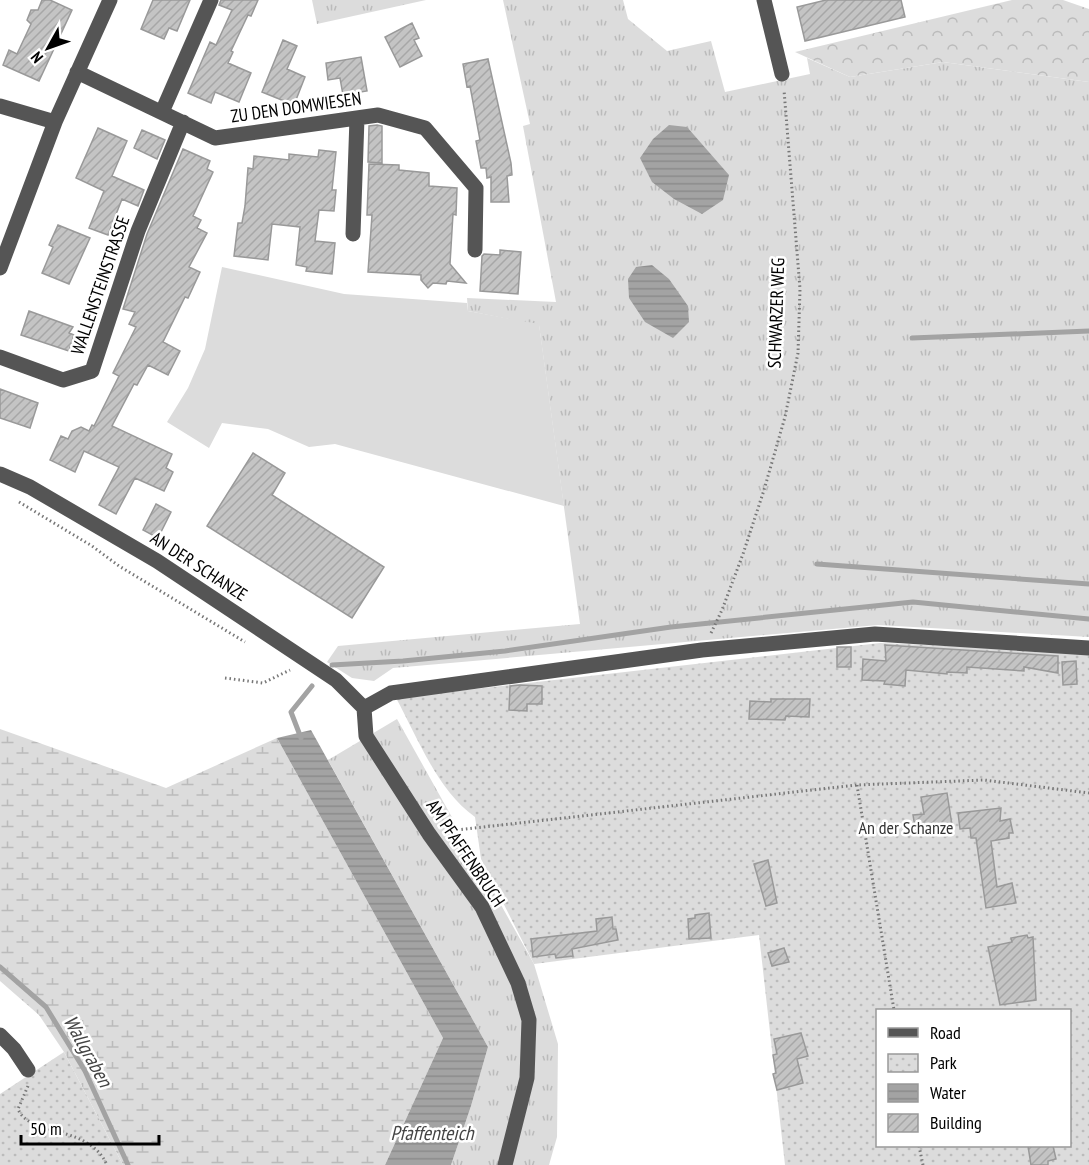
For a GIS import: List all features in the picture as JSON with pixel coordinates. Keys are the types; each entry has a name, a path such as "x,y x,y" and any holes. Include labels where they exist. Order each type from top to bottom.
{"street":[{"path":"0,268 55,122 110,0"},
{"path":"162,112 211,0"},
{"path":"764,0 782,74"},
{"name":"ZU DEN DOMWIESEN","path":"77,72 215,138 378,115 425,128 476,188 475,250"},
{"path":"0,106 55,122"},
{"path":"353,234 357,118"},
{"name":"WALLENSTEINSTRASSE","path":"0,357 63,380 92,371 138,231 183,122"},
{"name":"AN DER SCHANZE","path":"0,474 30,487 157,561 336,680 364,708"},
{"path":"364,708 391,693 702,650 875,634 1089,648"},
{"name":"AM PFAFFENBRUCH","path":"364,708 366,736 429,834 482,907 518,982 528,1020 527,1077 505,1165"},
{"path":"0,1035 14,1049 28,1070"}],"path":[{"name":"SCHWARZER WEG","path":"702,650 722,610 764,490 785,417 798,353 800,289 782,74"},
{"path":"10,497 251,645"},
{"path":"225,678 263,683 292,670 281,664"},
{"path":"429,834 857,785 984,780 1089,793"},
{"path":"857,785 894,1009"},
{"path":"28,1070 30,1082 18,1109 21,1117 31,1124 70,1134 92,1145 107,1165"},
{"path":"919,1147 923,1165"}],"green space":[{"path":"312,0 426,0 317,24"},
{"path":"503,0 623,0 628,19 667,51 711,41 725,92 810,74 807,58 850,77 943,62 1089,82 1089,637 878,625 393,668 374,681 352,678 327,662 338,646 580,624 539,325 468,311 467,298 556,302 523,126 530,124"},
{"path":"1012,0 1063,0 1089,9 1089,82 943,62 850,77 795,52"},
{"path":"222,267 344,294 467,303 468,311 539,324 564,506 335,444 309,447 268,429 222,423 209,448 167,422 188,388 205,349"},
{"name":"An der Schanze","path":"880,643 1089,652 1089,1165 785,1165 759,935 534,964 481,859 475,817 450,793 421,746 396,698"},
{"path":"397,719 534,964 558,1044 557,1137 549,1165 451,1165 488,1047 328,760"},
{"path":"0,729 166,788 277,738 443,1038 385,1165 123,1165 64,1052 39,1015 0,981"},
{"path":"64,1052 123,1165 0,1165 0,1094"}],"water":[{"path":"669,125 687,127 729,175 723,200 702,214 674,199 652,182 640,158 653,139"},
{"path":"652,265 669,279 688,306 689,322 673,338 645,322 629,298 628,279 636,267"},
{"name":"Pfaffenteich","path":"311,730 488,1047 451,1165 385,1165 443,1038 277,738"}],"building":[{"path":"42,0 50,0 72,10 39,81 3,65 9,50 17,54 31,24 27,20 31,10 38,10"},
{"path":"153,0 190,0 177,31 169,28 164,39 141,29"},
{"path":"221,0 258,0 251,16 248,15 231,51 233,52 228,63 251,73 239,102 215,92 211,103 188,93 210,42 216,45 232,10 219,5"},
{"path":"826,0 901,0 905,17 805,41 797,7"},
{"path":"412,23 419,38 414,40 422,56 400,67 385,37"},
{"path":"283,40 297,46 287,69 305,77 294,105 262,92"},
{"path":"361,57 367,91 343,95 340,78 328,80 326,63"},
{"path":"488,59 511,163 512,175 507,176 509,202 491,202 491,177 487,178 486,168 481,168 476,141 480,140 470,86 467,87 463,64"},
{"path":"369,126 382,126 382,163 368,162"},
{"path":"98,128 127,141 112,176 144,190 138,206 122,199 108,235 89,228 104,191 76,178"},
{"path":"142,130 165,140 157,159 134,148"},
{"path":"183,149 210,161 207,169 213,172 193,216 201,220 197,228 207,233 189,267 200,272 163,342 180,351 168,375 148,365 137,385 134,384 112,426 172,454 166,468 173,472 164,491 135,478 116,514 99,505 119,467 84,451 75,472 50,460 61,436 68,439 72,431 81,427 89,431 92,425 94,426 119,376 113,373 136,327 129,324 135,312 123,309 147,234"},
{"path":"319,150 336,152 332,190 336,190 334,211 319,210 315,241 335,243 332,274 306,271 307,267 296,265 300,227 272,224 268,260 234,256 238,223 242,223 245,206 248,168 253,169 254,156 289,160 289,154 318,157"},
{"path":"369,164 399,165 399,170 429,173 429,186 457,188 450,264 466,283 447,281 446,284 433,283 428,288 421,280 421,275 368,272 372,215 367,215"},
{"path":"58,225 90,238 69,284 42,273 53,247 49,245"},
{"path":"500,250 521,252 518,294 480,291 482,256 484,254 500,255"},
{"path":"29,311 73,327 69,333 74,335 69,351 21,335"},
{"path":"0,389 38,403 30,428 0,418"},
{"path":"253,453 285,473 272,495 384,567 352,618 207,526"},
{"path":"156,504 171,512 158,538 143,530"},
{"path":"885,645 1058,656 1058,673 1024,667 1024,671 967,667 967,673 947,672 947,674 906,670 905,686 884,684 885,681 862,680 863,659 886,661"},
{"path":"837,647 851,647 851,667 837,667"},
{"path":"1076,661 1077,684 1063,685 1062,662"},
{"path":"510,686 542,686 542,704 527,704 527,711 509,710"},
{"path":"771,699 810,699 809,717 786,716 785,720 749,719 750,701 771,702"},
{"path":"947,793 952,825 916,833 913,815 924,814 921,797"},
{"path":"1001,808 1000,821 1010,819 1013,833 1009,833 1009,838 991,841 997,887 1012,883 1016,903 986,908 976,838 971,838 970,828 960,829 958,813"},
{"path":"768,860 777,903 766,906 754,864"},
{"path":"709,913 711,938 689,939 688,919 695,918 695,915"},
{"path":"612,917 613,929 616,929 618,940 572,949 573,956 556,958 555,954 533,957 531,939 597,931 596,919"},
{"path":"1027,935 1028,938 1033,937 1036,1000 1000,1005 988,947 1012,942 1011,938"},
{"path":"784,948 789,962 772,966 768,953"},
{"path":"801,1033 808,1056 797,1059 803,1083 777,1090 773,1074 776,1073 773,1055 777,1054 774,1039"},
{"path":"1028,1147 1053,1147 1056,1159 1048,1161 1048,1165 1031,1165"}],"waterway":[{"path":"912,338 1089,331"},
{"path":"817,564 1089,584"},
{"path":"332,665 505,651 671,627 913,602 1089,619"},
{"path":"301,738 291,712 312,686"},
{"name":"Wallgraben","path":"0,967 46,1007 85,1071 128,1165"}]}
